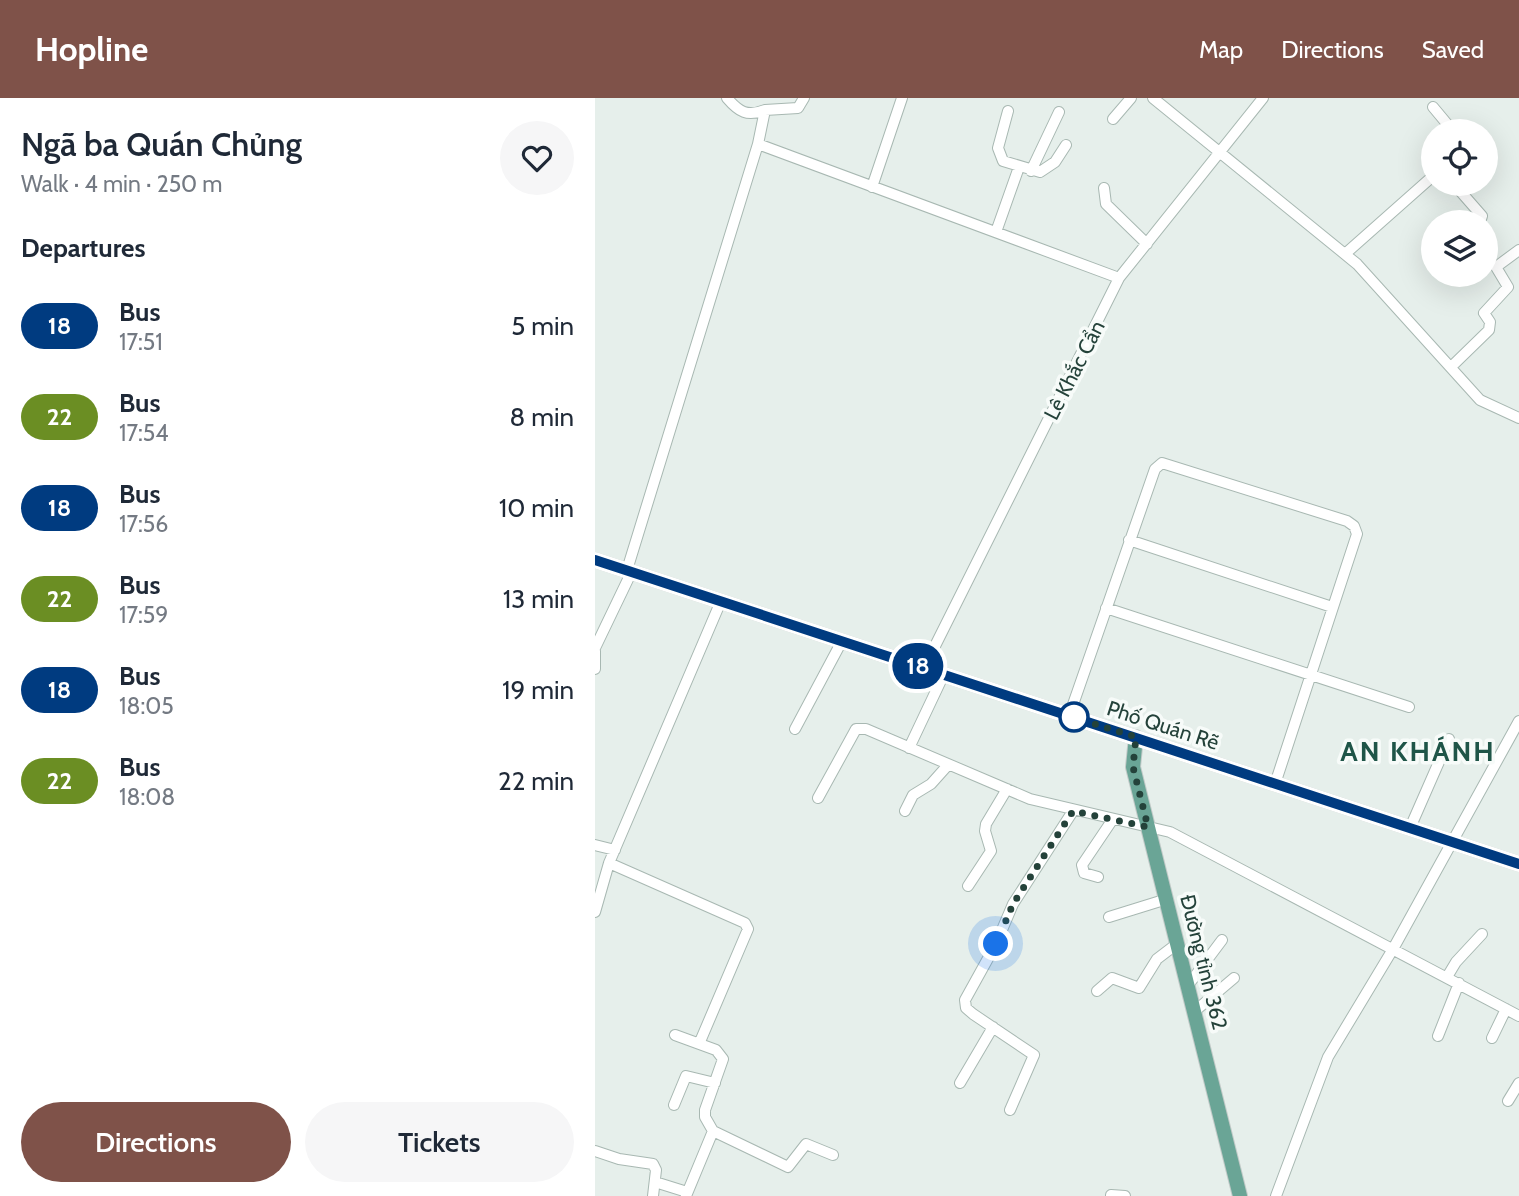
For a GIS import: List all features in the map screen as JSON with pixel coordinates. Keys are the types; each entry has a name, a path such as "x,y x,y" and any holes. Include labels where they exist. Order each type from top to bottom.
{"main road":[{"name":"Phố Quán Rẽ","path":"595,559 1519,864"},
{"name":"Đường tỉnh 362","path":"1136,737 1133,767 1240,1196"}],"street":[{"path":"727,98 745,114 754,115 765,110 793,110 798,108 804,98"},
{"path":"872,187 902,98"},
{"path":"1113,119 1132,98"},
{"path":"1153,98 1370,277 1486,405 1519,418"},
{"name":"Lê Khắc Cẩn","path":"924,668 1119,278 1263,98"},
{"path":"1433,107 1443,119"},
{"path":"595,669 595,649 629,571 758,144 765,110"},
{"path":"1009,111 999,155 1003,161 1031,171 1048,169 1066,145"},
{"path":"1031,171 1059,112"},
{"path":"758,144 1119,278"},
{"path":"996,232 1019,167"},
{"path":"1345,254 1421,187"},
{"path":"1104,188 1106,204 1147,244"},
{"path":"1466,196 1479,210"},
{"path":"1451,367 1489,330 1490,322 1484,313 1508,287 1496,267 1519,250"},
{"path":"1069,716 1154,469 1162,463 1197,471 1347,521 1355,526 1357,534 1275,784"},
{"path":"1129,540 1332,607"},
{"path":"595,912 609,863 722,601"},
{"path":"1106,608 1409,707"},
{"path":"795,729 842,641"},
{"path":"909,748 944,674"},
{"path":"1276,1196 1328,1057 1394,949 1519,721"},
{"path":"818,798 856,729 866,729 1007,789 1073,811 1170,832 1519,1016"},
{"path":"1410,828 1449,739"},
{"path":"905,811 913,794 931,784 948,765"},
{"path":"968,886 991,851 986,824 1007,789"},
{"path":"1010,1110 1034,1055 966,1008 965,1000 996,944 1013,904 1073,811"},
{"path":"1098,877 1084,873 1082,865 1113,819"},
{"path":"595,845 615,850"},
{"path":"609,863 745,923 748,929 699,1044"},
{"path":"1109,917 1167,899"},
{"path":"1447,977 1456,962 1482,934"},
{"path":"1189,984 1222,940"},
{"path":"1097,991 1112,978 1139,988 1157,959 1178,943"},
{"path":"1195,1011 1234,978"},
{"path":"1438,1036 1459,984"},
{"path":"1492,1038 1506,1009"},
{"path":"960,1083 993,1027"},
{"path":"675,1035 722,1053 723,1059 705,1116 713,1130 788,1167 806,1144 833,1155"},
{"path":"674,1105 687,1076 715,1083"},
{"path":"1508,1101 1519,1083"},
{"path":"655,1182 687,1194 713,1130"},
{"path":"595,1151 619,1159 653,1164 656,1170 653,1196"},
{"path":"1111,1195 1125,1196"}],"bus line":[{"name":"18","path":"595,560 1519,864"}],"district":[{"name":"AN KHÁNH","path":"1418,751"}],"route":[{"path":"996,944 1013,904 1073,811 1148,827 1133,767 1136,737 1069,716 1074,717"}]}
